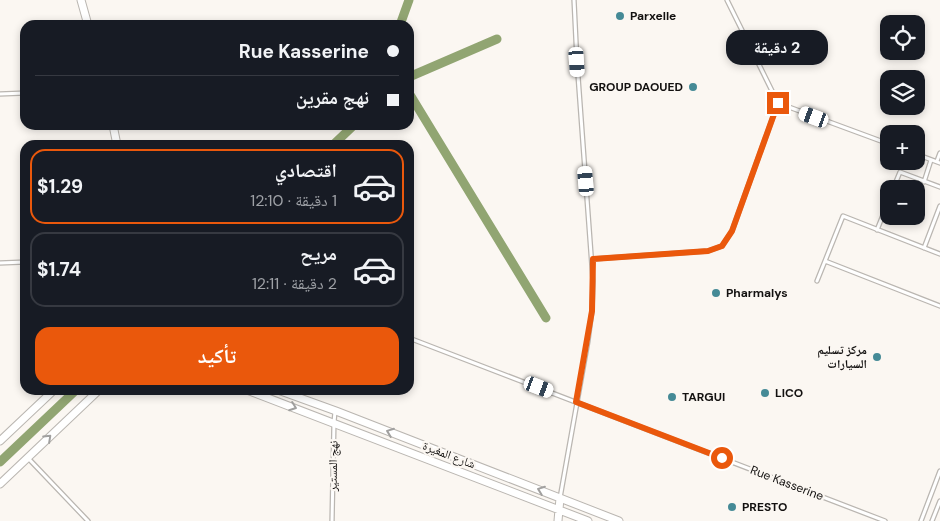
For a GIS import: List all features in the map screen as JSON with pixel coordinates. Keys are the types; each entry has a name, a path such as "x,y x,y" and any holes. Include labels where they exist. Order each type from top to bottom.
{"street":[{"path":"81,0 87,20"},
{"path":"0,441 49,395"},
{"path":"0,484 94,395"},
{"name":"شارع المغيرة","path":"261,395 588,521"},
{"name":"شارع المغيرة","path":"292,395 619,521"},
{"path":"558,521 560,498"}],"lane":[{"path":"560,498 592,311 593,259 577,62 574,0"},
{"path":"727,0 778,103 880,141"},
{"path":"0,94 20,92"},
{"path":"593,259 708,251 722,246 732,231 778,103"},
{"path":"925,158 938,162 940,153"},
{"path":"925,180 931,160"},
{"path":"897,180 900,172 919,180"},
{"path":"925,182 940,187"},
{"path":"924,248 940,206"},
{"path":"817,280 842,216 940,254"},
{"path":"877,230 880,222"},
{"path":"825,261 940,306"},
{"path":"0,263 20,262"},
{"name":"Rue Kasserine","path":"414,340 884,521"},
{"name":"نهج المستير","path":"332,521 334,422 336,411"},
{"path":"28,458 88,521"},
{"path":"921,521 940,470"},
{"path":"932,521 940,501"}],"waterway":[{"path":"402,20 409,0"},
{"path":"414,75 497,39"},
{"path":"414,101 546,318"},
{"path":"338,140 349,130"},
{"path":"0,462 71,395"}],"place":[{"name":"Parxelle","path":"620,16"},
{"name":"GROUP DAOUED","path":"693,87"},
{"name":"Pharmalys","path":"716,293"},
{"name":"مركز تسليم السيارات","path":"877,357"},
{"name":"LICO","path":"765,393"},
{"name":"TARGUI","path":"672,397"},
{"name":"PRESTO","path":"732,507"}],"route":[{"path":"722,458 576,402 592,311 593,259 708,251 722,246 732,231 778,103"}]}
